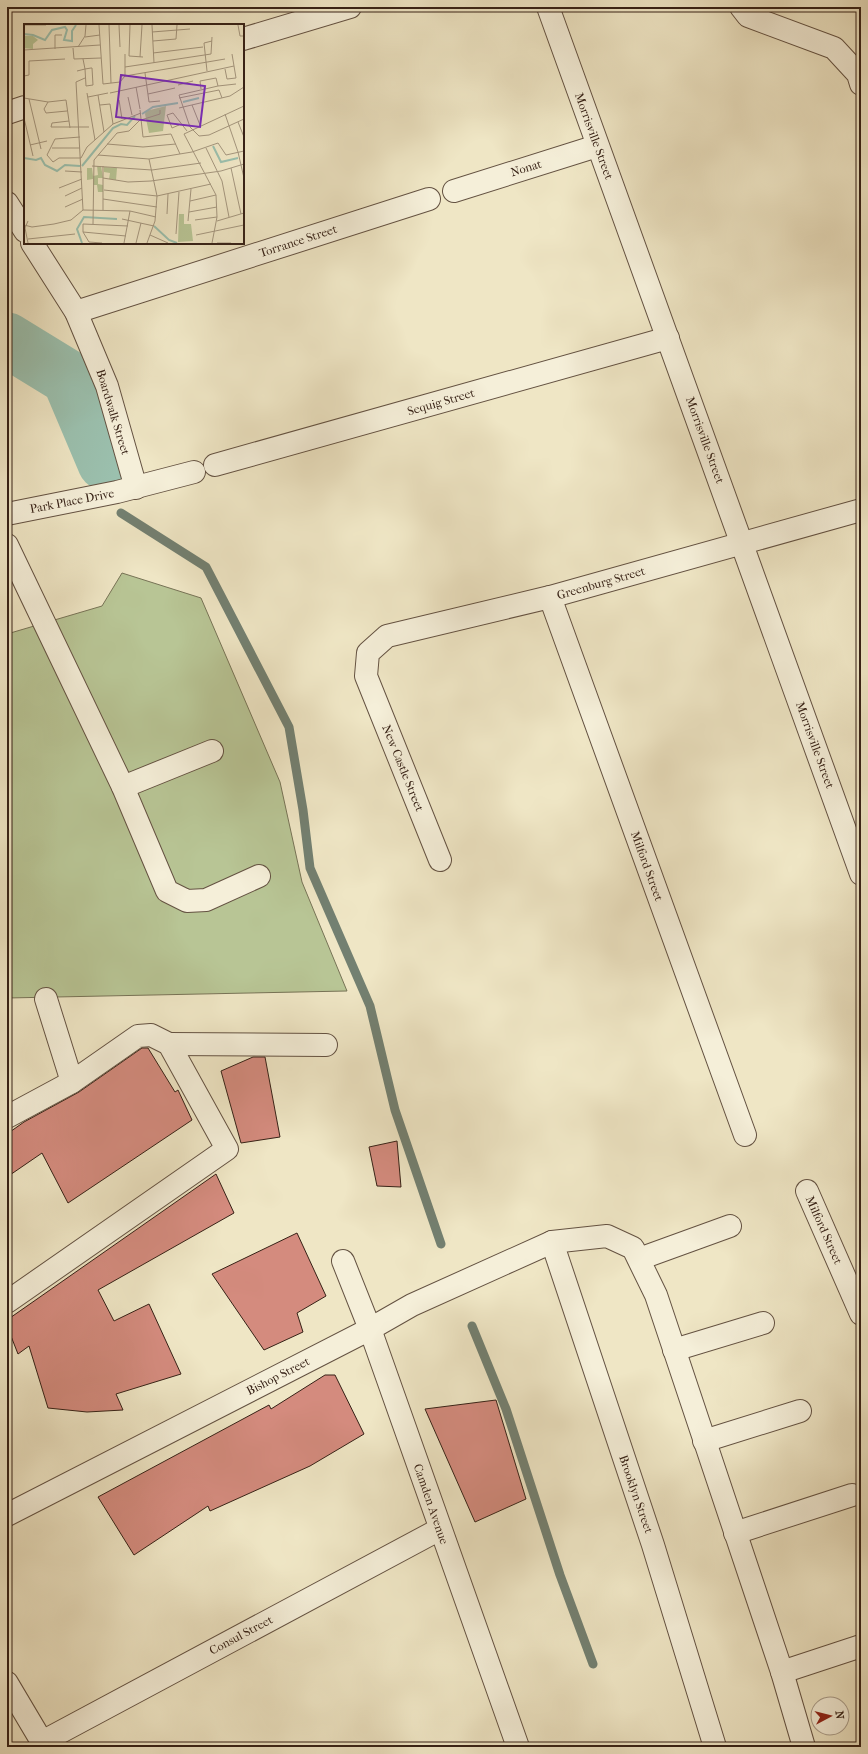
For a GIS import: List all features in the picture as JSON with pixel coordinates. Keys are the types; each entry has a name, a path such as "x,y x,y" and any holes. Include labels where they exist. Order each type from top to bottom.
{"street":[{"path":"244,39 350,7"},
{"name":"Morrisville Street","path":"548,7 861,874"},
{"path":"742,7 748,16 834,48 860,77"},
{"path":"7,113 24,107"},
{"name":"Nonat","path":"454,191 597,146"},
{"name":"Torrance Street","path":"76,312 429,199"},
{"path":"7,203 24,229"},
{"name":"Boardwalk Street","path":"33,244 76,312 107,386 136,488"},
{"name":"Sequig Street","path":"215,464 668,338"},
{"path":"136,488 194,472"},
{"name":"Park Place Drive","path":"9,510 136,488"},
{"name":"Greenburg Street","path":"366,676 368,652 387,636 550,597 861,510"},
{"path":"7,545 123,787 167,891 187,901 206,900 259,876"},
{"name":"Milford Street","path":"550,597 745,1135"},
{"name":"New Castle Street","path":"366,676 440,860"},
{"path":"123,787 212,751"},
{"path":"46,999 72,1082"},
{"path":"7,1117 72,1082 138,1036 151,1035 169,1044 326,1045"},
{"path":"7,1302 228,1149 169,1044"},
{"name":"Milford Street","path":"807,1191 859,1306"},
{"path":"639,1259 730,1226"},
{"name":"Bishop Street","path":"7,1515 370,1329 412,1305 552,1242 607,1236 633,1248 656,1295 782,1672 804,1747"},
{"name":"Brooklyn Street","path":"552,1242 653,1545 714,1747"},
{"name":"Camden Avenue","path":"343,1261 370,1329 518,1747"},
{"path":"674,1350 763,1323"},
{"path":"704,1441 800,1411"},
{"path":"735,1532 852,1495"},
{"name":"Consul Street","path":"44,1744 440,1529"},
{"path":"782,1672 861,1646"},
{"path":"7,1683 44,1744"}],"green space":[{"path":"122,573 201,598 280,782 302,882 347,991 7,998 7,634 102,606"}],"building":[{"path":"142,1048 148,1048 175,1092 178,1090 192,1120 68,1203 42,1153 7,1177 7,1134 24,1122 79,1092"},
{"path":"253,1057 265,1057 280,1137 241,1143 221,1071"},
{"path":"397,1141 401,1187 377,1186 369,1147"},
{"path":"216,1174 234,1213 98,1290 114,1321 149,1304 181,1374 116,1394 123,1410 87,1412 48,1408 29,1346 18,1354 7,1326 7,1320"},
{"path":"297,1233 326,1296 297,1313 303,1332 264,1350 212,1274"},
{"path":"325,1375 335,1375 364,1434 310,1466 210,1511 208,1506 134,1555 98,1497 269,1405 271,1409"},
{"path":"496,1400 526,1499 475,1522 425,1409"}],"waterway":[{"path":"7,340 69,378 105,463"},
{"path":"121,513 206,567 289,727 303,810 310,868 370,1006 395,1110 441,1244"},
{"path":"472,1326 506,1409 560,1575 593,1664"}]}
